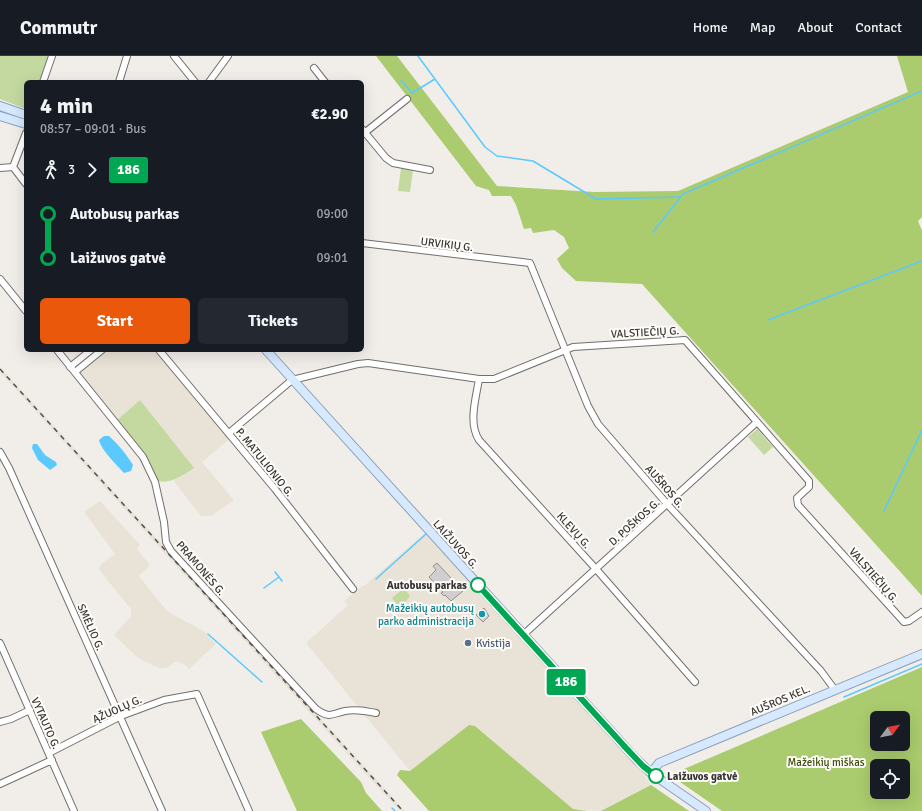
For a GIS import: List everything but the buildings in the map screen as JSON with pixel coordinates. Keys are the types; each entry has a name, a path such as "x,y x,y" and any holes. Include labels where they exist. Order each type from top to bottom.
{"main road":[{"path":"0,106 24,114"},
{"path":"0,116 24,123"},
{"name":"LAIŽUVOS G.","path":"268,352 631,754 651,773 706,811"},
{"name":"AUŠROS KEL.","path":"651,773 659,763 922,654"}],"street":[{"path":"45,80 52,56"},
{"path":"120,80 127,56"},
{"path":"174,56 193,80"},
{"path":"210,80 228,56"},
{"path":"314,68 323,80"},
{"path":"364,131 407,99"},
{"path":"364,133 386,158 393,163 430,170"},
{"path":"13,168 24,138"},
{"path":"0,168 13,168"},
{"path":"13,168 24,182"},
{"name":"URVIKIŲ G.","path":"364,243 530,263"},
{"name":"AUŠROS G.","path":"530,263 588,406 598,424 668,505 821,671 835,690"},
{"path":"0,278 24,308"},
{"name":"VALSTIEČIŲ G.","path":"292,380 351,365 368,363 479,379 494,379 564,349 573,347 685,340 809,481 809,487 797,498 798,504 904,622 922,612"},
{"name":"PRAMONĖS G.","path":"59,352 143,457 155,482 164,522 166,542 171,551 316,709 325,715 332,715 345,711 361,710 376,713"},
{"path":"70,367 89,352"},
{"path":"75,372 100,352"},
{"name":"P. MATULIONIO G.","path":"161,352 229,433 353,589"},
{"name":"KLEVŲ G.","path":"479,379 473,424 474,433 695,682"},
{"path":"229,433 292,380"},
{"name":"D. POŠKOS G.","path":"523,636 758,422"},
{"name":"SMĖLIO G.","path":"0,452 9,468 162,811"},
{"name":"VYTAUTO G.","path":"0,642 74,811"},
{"name":"ĄŽUOLŲ G.","path":"49,753 120,716 164,700 197,694 249,811"},
{"path":"0,722 30,710"},
{"path":"0,784 52,760"}],"shaded area":[{"path":"103,352 159,352 230,439 202,462 234,500 211,516 201,516 175,483 174,479 183,476 140,400 116,421 79,374 79,372"},
{"path":"0,367 405,811 400,811 372,781 0,372"},
{"path":"100,501 140,545 137,549 150,565 139,576 162,605 170,613 205,632 216,644 189,669 179,662 175,662 166,668 159,668 138,658 114,635 131,616 131,609 99,570 100,565 115,554 84,512"},
{"path":"426,532 634,761 651,785 601,811 573,809 475,726 469,725 410,771 306,643 348,605 344,601 364,586"}],"green space":[{"path":"0,56 48,56 40,80 24,80 24,108 0,99"},
{"path":"376,56 397,56 497,186 594,192 678,191 908,92 897,56 922,56 922,217 918,221 922,231 922,596 642,284 576,281 562,268 557,259 569,248 564,237 554,230 533,233 531,228 524,229 516,205 511,196 492,196 489,190 476,186"},
{"path":"401,168 413,170 410,192 398,191"},
{"path":"140,400 194,468 181,476 166,482 157,480 116,421"},
{"path":"757,429 773,447 764,455 748,437"},
{"path":"404,588 410,596 403,605 398,606 392,598"},
{"name":"Mažeikių miškas","path":"922,667 922,811 722,811 670,775"},
{"path":"301,719 361,782 366,793 382,811 297,811 261,732"},
{"path":"469,725 475,726 573,809 588,811 429,811 397,775 400,770 410,771"},
{"path":"651,785 689,811 601,811"}],"water":[{"path":"104,436 109,436 116,442 133,465 131,471 124,473 106,453 99,440"},
{"path":"33,444 37,444 45,455 56,462 57,465 50,470 38,460 32,448"}],"waterway":[{"path":"418,56 485,147 497,156 533,161 596,199 680,197"},
{"path":"401,80 412,93 435,79"},
{"path":"653,232 683,194 922,91"},
{"path":"768,320 922,261"},
{"path":"884,511 922,430"},
{"path":"376,579 426,534"},
{"path":"264,588 279,577 275,572"},
{"path":"279,577 282,581"},
{"path":"208,634 262,682"},
{"path":"844,697 922,664"},
{"path":"392,808 395,811"}],"railway":[{"path":"0,369 403,811"}],"bus line":[{"name":"186","path":"478,585 626,748 643,766 656,776"}],"place":[{"name":"Autobusų parkas","path":"478,585"},
{"name":"Mažeikių autobusų parko administracija","path":"482,614"},
{"name":"Kvistija","path":"468,643"},
{"name":"Laižuvos gatvė","path":"656,776"}]}
